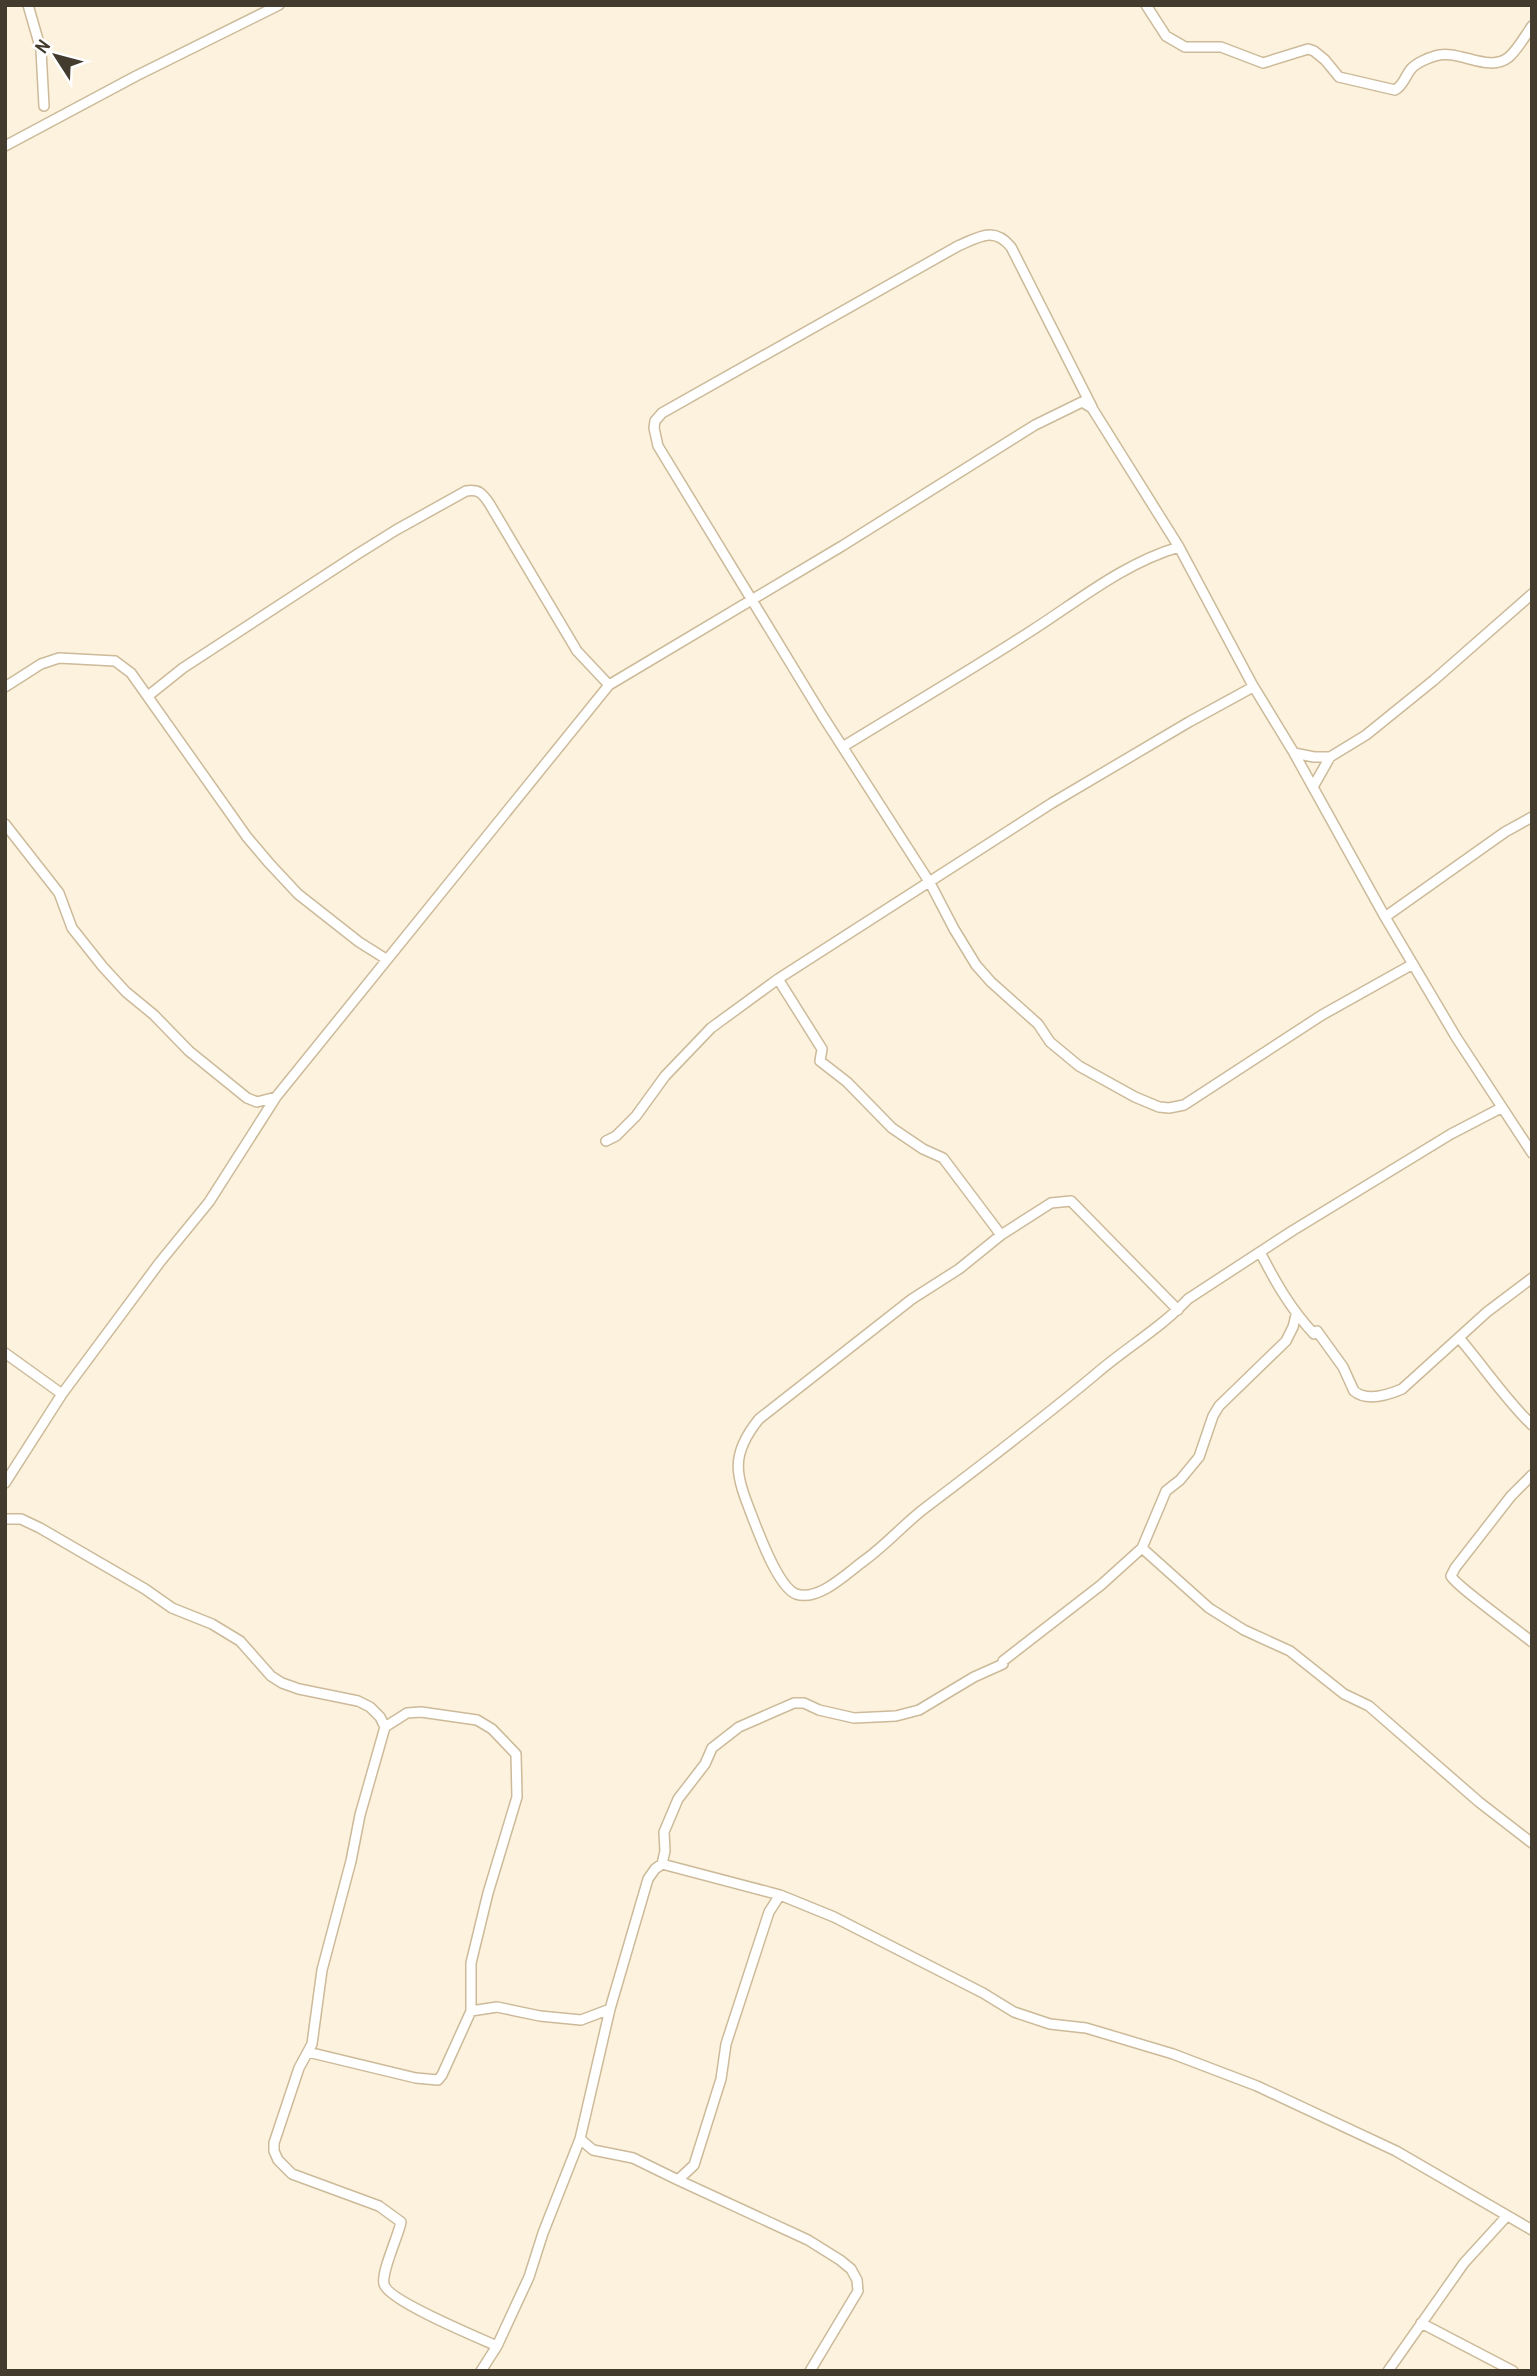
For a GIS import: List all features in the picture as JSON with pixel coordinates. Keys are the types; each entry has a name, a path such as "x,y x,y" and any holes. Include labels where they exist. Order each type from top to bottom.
{"street":[{"path":"29,5 41,50 44,106"},
{"path":"5,145 279,5"},
{"path":"1146,5 1166,36 1185,47 1221,47 1263,63 1308,49 1320,55 1339,77 1395,90 1400,87 1412,68 1436,55 1458,54 1492,62 1504,60 1532,26"},
{"path":"1413,964 1322,1015 1184,1105 1159,1107 1079,1066 1050,1042 1038,1024 976,965 930,883 863,780 658,446 655,421 683,399 763,358 958,246 993,234 999,236 1011,247 1092,408 1179,547 1253,687 1313,787 1385,917 1413,964 1456,1037 1532,1153"},
{"path":"5,1483 62,1394 160,1262 209,1202 276,1097 609,685 962,473 1035,425 1082,402 1092,408"},
{"path":"148,696 183,668 396,530 466,491 474,490 481,492 489,502 577,651 609,685"},
{"path":"844,747 1027,634 1108,580 1153,554 1179,547"},
{"path":"1313,787 1330,757 1366,735 1434,680 1532,594"},
{"path":"1518,608 1532,609"},
{"path":"5,687 41,664 59,658 106,660 123,665 148,696 172,734 247,837 269,863 298,894 359,942 386,959"},
{"path":"606,1140 616,1136 636,1116 666,1076 711,1028 778,979 1052,803 1253,687"},
{"path":"1294,754 1330,757"},
{"path":"1385,917 1505,832 1532,817"},
{"path":"5,824 59,894 72,928 126,992 154,1015 189,1051 247,1098 257,1102 276,1097"},
{"path":"778,979 822,1049 820,1061 847,1082 892,1129 943,1158 1001,1235"},
{"path":"1178,1310 1071,1201 1051,1203 1001,1235 959,1269 912,1299 759,1419 745,1439 738,1456 738,1479 775,1568 786,1587 796,1594 804,1595 825,1590 885,1546 924,1509 1051,1412 1130,1345 1178,1310 1188,1299 1451,1134 1502,1108"},
{"path":"1260,1252 1272,1278 1296,1315 1314,1334 1317,1331 1343,1367 1354,1391 1367,1397 1389,1395 1402,1389 1460,1339 1468,1328 1509,1293 1532,1278"},
{"path":"662,1864 665,1851 664,1832 678,1799 705,1763 712,1748 739,1727 794,1703 804,1703 820,1710 855,1718 896,1716 919,1710 974,1677 1003,1664 1003,1661 1045,1631 1119,1570 1142,1548 1166,1491 1180,1480 1199,1457 1219,1406 1286,1341 1296,1315"},
{"path":"1460,1339 1493,1378 1505,1397 1532,1425"},
{"path":"5,1353 62,1394"},
{"path":"1532,1475 1511,1496 1451,1576 1459,1586 1532,1642"},
{"path":"5,1518 21,1519 40,1528 139,1585 172,1608 212,1624 240,1641 271,1676 282,1683 358,1701 370,1707 385,1727"},
{"path":"1142,1548 1209,1608 1244,1630 1290,1651 1344,1694 1369,1706 1532,1843"},
{"path":"307,2052 416,2078 438,2080 442,2075 471,2011 471,1963 488,1893 517,1797 516,1754 492,1728 477,1720 421,1712 407,1713 385,1727 359,1815 348,1874 322,1970 312,2044 307,2052 299,2068 274,2143 274,2151 278,2160 292,2174 379,2206 395,2215 401,2222 397,2241 384,2271 387,2292 412,2307 497,2346"},
{"path":"481,2371 497,2346 529,2277 543,2233 580,2139 611,2009 649,1879 655,1868 662,1864 780,1895 834,1917 912,1955 1014,2012 1050,2024 1086,2028 1173,2054 1257,2086 1396,2151 1532,2230"},
{"path":"678,2180 694,2165 721,2079 726,2044 769,1912 780,1895"},
{"path":"471,2011 497,2007 540,2016 581,2020 611,2009"},
{"path":"580,2139 593,2150 633,2158 808,2240 851,2269 858,2280 858,2291 810,2371"},
{"path":"1388,2371 1464,2263 1506,2217"},
{"path":"1421,2323 1513,2371"}]}
